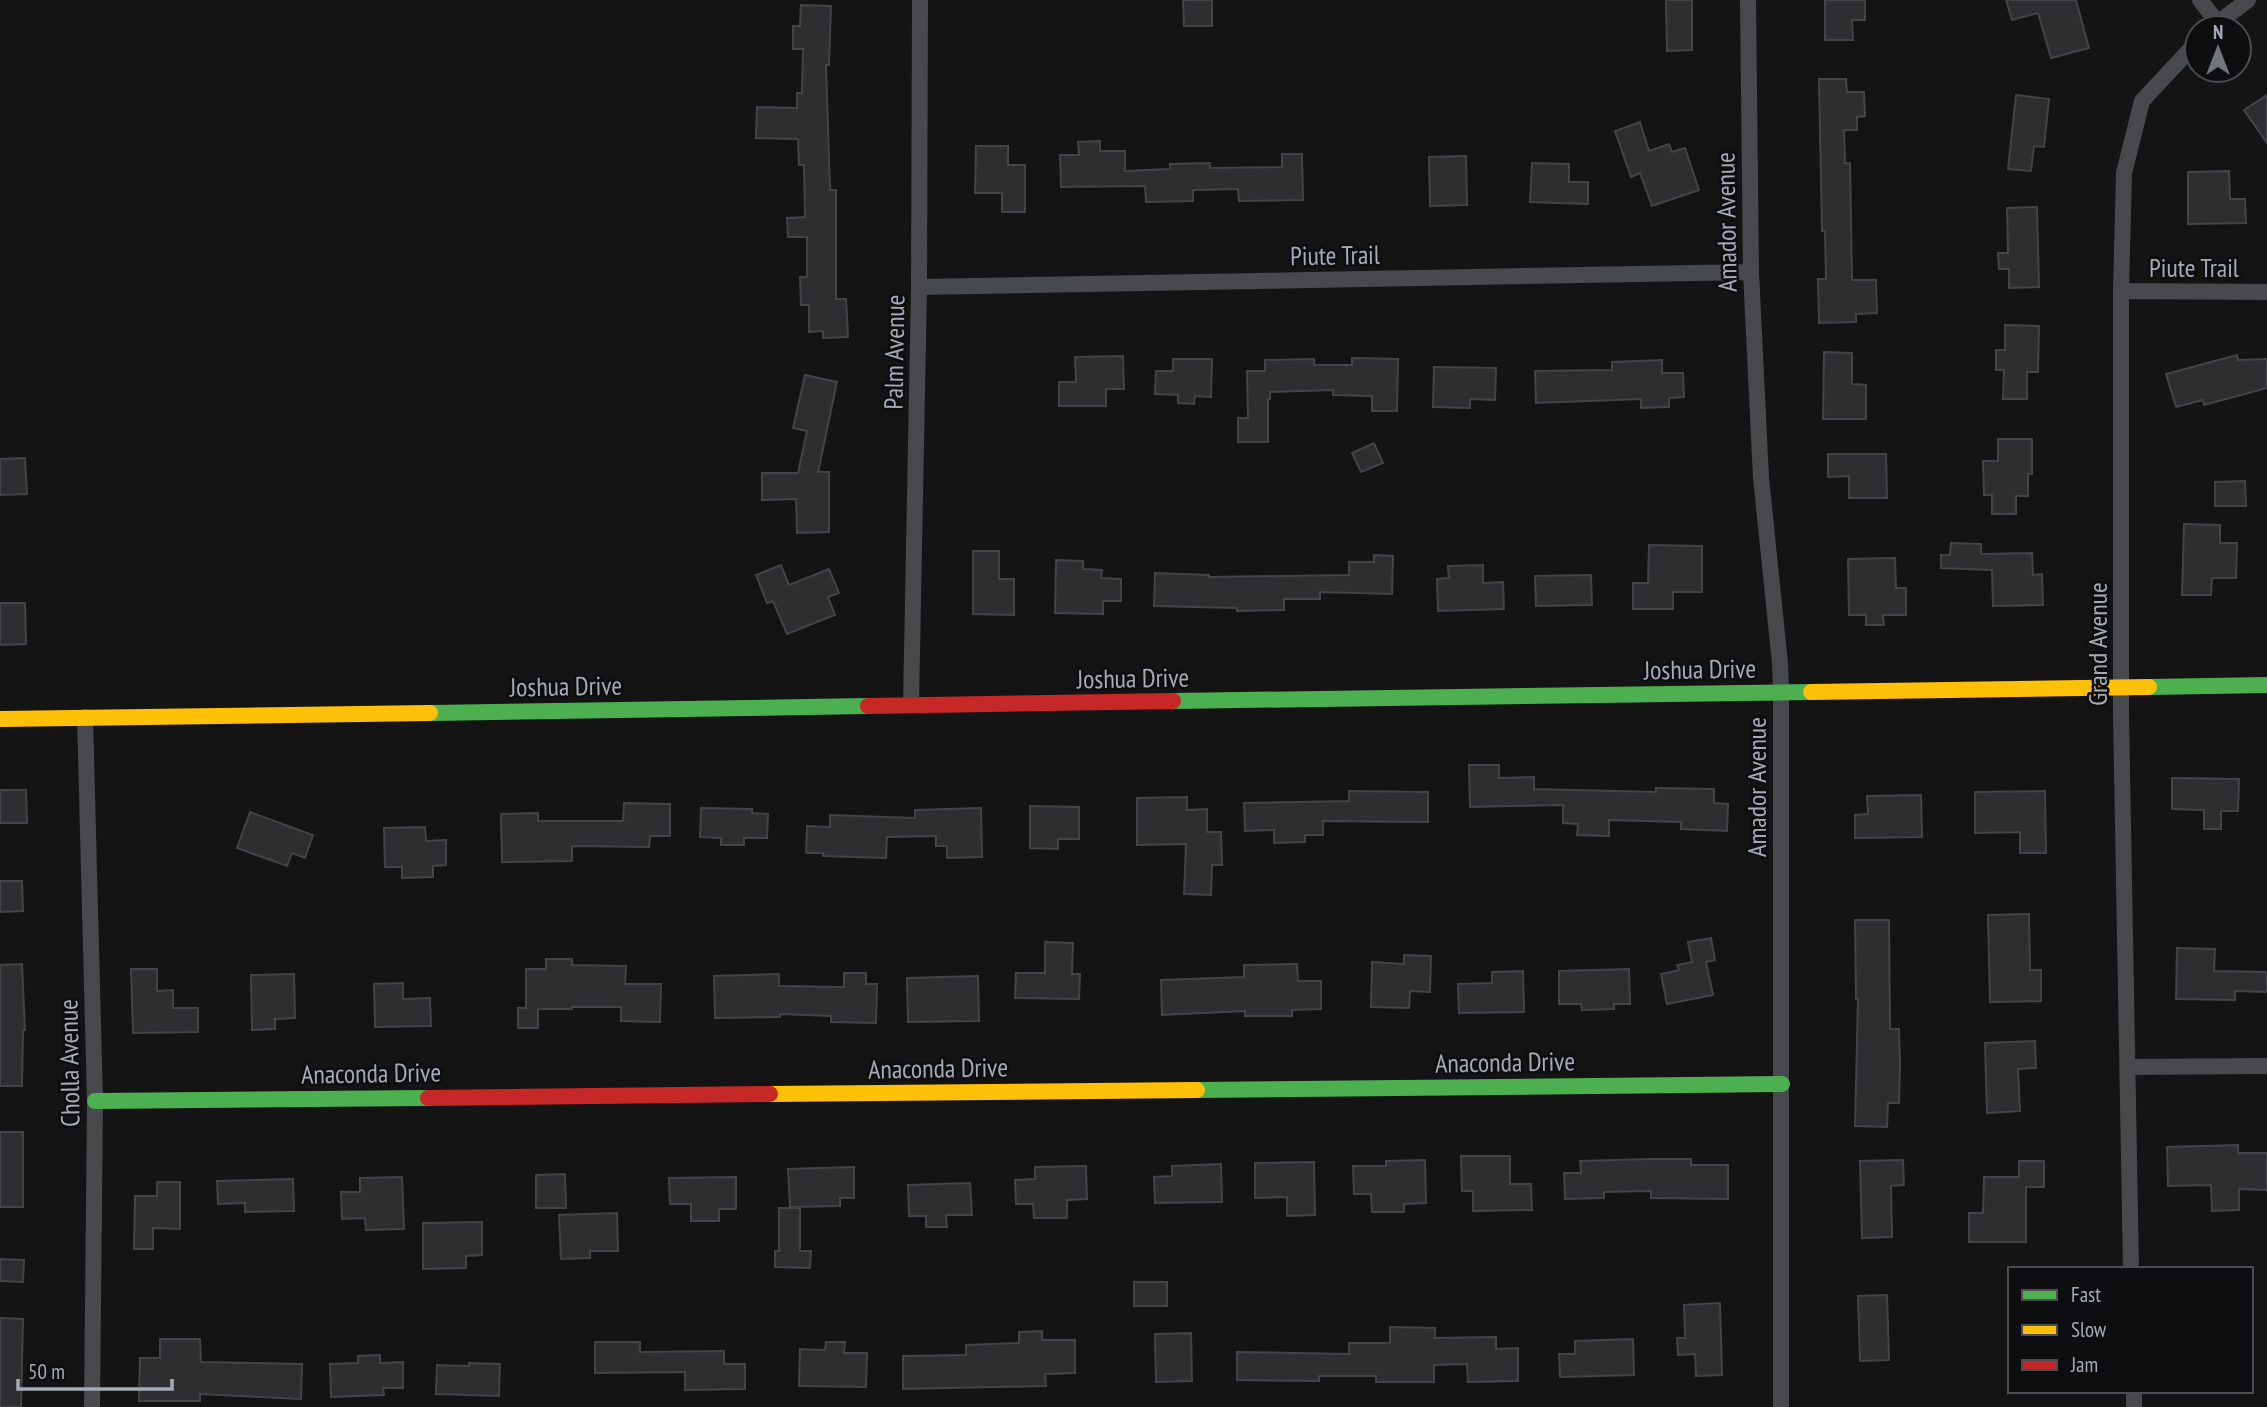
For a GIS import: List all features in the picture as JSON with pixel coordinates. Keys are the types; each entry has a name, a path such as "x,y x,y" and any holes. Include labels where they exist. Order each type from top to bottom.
{"street":[{"name":"Palm Avenue","path":"911,705 919,287 920,0"},
{"name":"Amador Avenue","path":"1748,0 1751,272 1761,478 1781,692 1781,1407"},
{"path":"2229,14 2248,0"},
{"name":"Grand Avenue","path":"2131,1267 2121,687 2121,291 2124,173 2142,101 2183,58"},
{"name":"Piute Trail","path":"919,287 1751,272"},
{"name":"Piute Trail","path":"2121,291 2267,292"},
{"name":"Joshua Drive","path":"0,719 2267,685"},
{"name":"Cholla Avenue","path":"85,718 95,1101 92,1407"},
{"path":"2127,1067 2267,1066"},
{"name":"Anaconda Drive","path":"95,1101 1782,1084"}],"building":[{"path":"1183,0 1212,0 1212,26 1184,26"},
{"path":"1666,0 1692,0 1692,50 1667,51"},
{"path":"1825,0 1865,0 1865,20 1852,20 1853,40 1825,40"},
{"path":"2006,0 2076,0 2089,48 2051,58 2038,13 2012,20"},
{"path":"801,5 831,6 829,65 826,65 830,190 836,190 836,299 846,299 848,337 823,338 823,331 809,332 809,305 801,305 800,277 807,277 807,237 788,237 787,218 805,217 804,165 799,165 798,139 756,138 757,107 797,108 797,93 802,93 803,49 793,49 793,26 800,26"},
{"path":"1819,79 1846,79 1847,92 1864,92 1865,116 1857,117 1857,130 1844,130 1845,163 1850,163 1852,280 1876,280 1877,313 1856,314 1856,322 1819,323 1818,279 1826,279 1825,231 1822,231"},
{"path":"2016,95 2049,99 2044,147 2034,146 2031,171 2008,169"},
{"path":"2267,95 2267,143 2244,110"},
{"path":"1640,122 1649,151 1669,144 1672,152 1685,148 1699,190 1652,206 1640,173 1631,177 1615,131"},
{"path":"1100,141 1100,151 1125,151 1125,171 1170,169 1170,164 1210,163 1210,168 1282,167 1282,154 1302,154 1303,200 1239,201 1238,189 1193,190 1193,201 1146,202 1145,186 1061,187 1060,155 1079,155 1078,142"},
{"path":"976,146 1008,146 1008,165 1025,165 1025,212 1002,212 1002,193 975,193"},
{"path":"1466,156 1467,205 1430,206 1429,157"},
{"path":"1532,163 1569,164 1569,182 1588,182 1588,204 1530,202"},
{"path":"2229,171 2230,199 2245,199 2246,223 2188,224 2188,172"},
{"path":"2037,207 2039,287 2009,288 2009,269 1999,269 1998,253 2008,253 2007,208"},
{"path":"2005,325 2039,326 2038,372 2027,372 2027,399 2003,399 2004,370 1996,370 1996,350 2005,350"},
{"path":"1824,352 1852,353 1852,384 1866,385 1866,419 1823,419"},
{"path":"2237,355 2238,360 2267,359 2267,388 2204,405 2203,400 2176,407 2166,374"},
{"path":"1123,356 1124,389 1106,389 1106,406 1059,406 1059,382 1076,382 1075,357"},
{"path":"1352,358 1398,359 1397,411 1372,411 1372,396 1333,395 1333,390 1270,392 1268,442 1238,442 1238,418 1248,418 1247,371 1265,371 1265,360 1314,359 1314,365 1352,365"},
{"path":"1173,359 1212,359 1211,397 1195,396 1194,404 1178,403 1178,395 1155,394 1156,371 1173,371"},
{"path":"1662,360 1662,373 1683,373 1684,397 1669,398 1669,407 1641,408 1641,399 1536,403 1535,371 1612,370 1612,362"},
{"path":"1434,367 1496,368 1495,400 1470,399 1470,408 1433,407"},
{"path":"805,375 837,382 818,472 829,472 829,532 797,533 796,499 762,500 762,473 798,473 807,431 793,428"},
{"path":"1998,439 2032,439 2032,474 2028,474 2028,496 2016,496 2016,514 1992,514 1992,495 1984,495 1983,461 1998,461"},
{"path":"1374,443 1383,463 1361,472 1352,453"},
{"path":"1828,454 1886,454 1887,498 1849,498 1849,476 1828,477"},
{"path":"25,458 27,494 0,495 0,459"},
{"path":"2245,481 2246,506 2215,506 2215,482"},
{"path":"2184,524 2220,525 2220,543 2237,543 2236,578 2212,578 2211,595 2182,595"},
{"path":"1951,543 1981,544 1981,554 2032,553 2033,575 2042,574 2043,605 1993,606 1992,570 1941,568 1941,555 1950,555"},
{"path":"1649,545 1702,546 1702,592 1673,592 1673,609 1633,609 1633,583 1648,583"},
{"path":"973,551 999,551 999,579 1014,579 1014,615 973,614"},
{"path":"1374,555 1393,556 1392,594 1320,592 1320,599 1284,599 1284,610 1237,611 1237,608 1154,606 1155,573 1209,577 1349,575 1349,562 1374,562"},
{"path":"1895,558 1896,588 1906,588 1906,615 1883,615 1884,625 1866,625 1866,615 1849,615 1848,559"},
{"path":"1056,560 1083,561 1083,569 1102,570 1101,578 1121,579 1121,601 1103,601 1103,614 1055,613"},
{"path":"781,565 789,585 829,569 839,593 828,597 835,615 787,634 773,601 767,603 756,575"},
{"path":"1483,565 1483,583 1503,582 1504,609 1438,611 1437,579 1449,578 1448,566"},
{"path":"1591,575 1592,605 1536,606 1535,576"},
{"path":"0,603 25,603 26,644 0,645"},
{"path":"1469,765 1499,765 1499,778 1534,777 1534,789 1656,792 1656,788 1714,789 1714,803 1728,804 1727,831 1681,829 1681,822 1609,820 1609,836 1577,835 1578,824 1563,823 1563,805 1470,807"},
{"path":"2172,778 2239,779 2238,811 2221,811 2221,829 2204,829 2204,810 2172,809"},
{"path":"0,790 26,790 27,823 0,823"},
{"path":"1349,791 1428,792 1428,822 1323,821 1323,835 1305,835 1305,842 1274,843 1274,830 1245,831 1244,803 1349,801"},
{"path":"2045,791 2046,853 2020,853 2020,832 1975,833 1975,792"},
{"path":"1921,795 1922,837 1855,838 1855,815 1868,814 1867,796"},
{"path":"1187,797 1187,810 1207,809 1207,832 1221,832 1222,865 1212,865 1211,895 1184,894 1186,844 1137,845 1137,798"},
{"path":"624,803 670,804 670,836 650,836 649,847 572,846 572,861 502,862 501,814 538,813 538,821 623,821"},
{"path":"1030,806 1079,807 1079,839 1058,839 1058,849 1030,848"},
{"path":"701,808 752,809 752,813 768,814 767,838 744,838 744,845 721,845 721,838 700,837"},
{"path":"981,808 982,857 947,858 947,846 936,846 936,836 887,837 886,858 806,853 807,826 830,827 830,815 915,818 915,810"},
{"path":"250,812 313,835 305,858 292,853 287,866 237,848"},
{"path":"425,827 426,841 446,840 446,865 433,866 433,877 402,878 402,867 385,867 384,828"},
{"path":"0,881 22,881 23,911 0,912"},
{"path":"2029,914 2030,970 2041,970 2041,1001 1990,1002 1988,915"},
{"path":"1855,920 1889,920 1890,1029 1899,1029 1900,1066 1899,1103 1888,1103 1887,1127 1855,1126 1858,999"},
{"path":"1711,938 1715,960 1706,962 1713,995 1667,1004 1661,974 1679,970 1677,965 1692,962 1688,942"},
{"path":"1045,942 1073,943 1072,974 1080,974 1079,999 1015,998 1016,973 1045,973"},
{"path":"2177,948 2215,949 2214,971 2267,972 2267,992 2235,991 2235,1000 2176,999"},
{"path":"1404,955 1431,956 1430,992 1410,991 1409,1008 1371,1007 1372,962 1404,964"},
{"path":"546,959 572,959 572,965 626,966 625,984 661,984 660,1022 621,1021 621,1007 572,1007 538,1009 538,1028 518,1028 518,1008 526,1008 526,969 546,969"},
{"path":"22,964 25,1030 22,1086 0,1086 0,965"},
{"path":"1297,964 1298,981 1321,981 1321,1009 1292,1010 1292,1016 1245,1016 1245,1011 1162,1015 1161,980 1244,977 1244,965"},
{"path":"131,969 157,969 157,991 173,990 173,1008 198,1008 198,1032 133,1033"},
{"path":"1629,969 1630,1004 1614,1004 1614,1009 1582,1010 1581,1004 1559,1004 1559,971"},
{"path":"1523,971 1524,1012 1459,1013 1458,984 1492,983 1492,972"},
{"path":"844,973 866,973 866,984 877,984 876,1023 831,1022 831,1016 780,1014 780,1017 715,1018 714,976 779,974 779,986 844,987"},
{"path":"294,974 295,1018 275,1019 275,1029 252,1030 251,975"},
{"path":"978,976 979,1021 908,1022 907,978"},
{"path":"403,983 403,999 430,998 431,1026 375,1027 374,984"},
{"path":"2035,1041 2036,1068 2018,1069 2020,1111 1987,1113 1985,1043"},
{"path":"0,1132 23,1132 23,1207 0,1207"},
{"path":"2238,1145 2238,1153 2267,1153 2267,1190 2239,1189 2239,1210 2212,1211 2211,1185 2168,1186 2167,1147"},
{"path":"1461,1156 1510,1156 1510,1184 1531,1184 1532,1210 1473,1211 1473,1191 1462,1191"},
{"path":"1691,1159 1691,1165 1728,1165 1728,1199 1651,1198 1651,1191 1604,1192 1604,1198 1565,1199 1564,1173 1581,1173 1580,1161"},
{"path":"1425,1160 1426,1203 1404,1204 1404,1212 1372,1212 1371,1194 1354,1194 1353,1166 1386,1166 1386,1161"},
{"path":"1903,1160 1904,1185 1891,1186 1892,1237 1862,1238 1860,1161"},
{"path":"2019,1161 2044,1161 2044,1187 2026,1187 2026,1242 1969,1242 1969,1213 1983,1213 1984,1177 2019,1177"},
{"path":"1314,1162 1315,1215 1287,1216 1287,1197 1255,1198 1255,1163"},
{"path":"1221,1164 1222,1202 1155,1203 1154,1177 1172,1176 1172,1166"},
{"path":"1086,1166 1087,1199 1067,1200 1067,1218 1034,1218 1033,1204 1016,1204 1015,1180 1035,1179 1035,1167"},
{"path":"854,1167 854,1198 840,1198 840,1206 790,1207 788,1169"},
{"path":"565,1174 566,1208 536,1208 536,1175"},
{"path":"402,1177 404,1229 366,1230 365,1218 342,1219 341,1192 360,1192 360,1178"},
{"path":"736,1177 736,1209 719,1209 719,1221 691,1221 691,1204 670,1204 669,1178"},
{"path":"293,1179 294,1211 245,1212 245,1203 218,1204 217,1181"},
{"path":"157,1182 180,1182 180,1229 153,1228 153,1249 134,1249 135,1196 157,1196"},
{"path":"970,1183 972,1215 946,1215 947,1227 926,1227 926,1216 909,1216 908,1185"},
{"path":"779,1208 800,1208 800,1251 811,1251 810,1268 775,1267 775,1251 779,1251"},
{"path":"617,1213 618,1251 590,1251 590,1258 561,1259 559,1215"},
{"path":"482,1222 482,1255 466,1256 466,1268 423,1269 423,1223"},
{"path":"0,1259 24,1260 23,1282 0,1281"},
{"path":"1134,1282 1167,1282 1167,1306 1134,1306"},
{"path":"1887,1295 1889,1360 1860,1361 1858,1296"},
{"path":"1720,1303 1722,1375 1696,1376 1695,1354 1678,1355 1677,1338 1685,1338 1684,1305"},
{"path":"0,1318 23,1319 21,1407 0,1407"},
{"path":"1390,1327 1435,1328 1435,1338 1496,1337 1496,1349 1518,1348 1518,1381 1468,1382 1467,1364 1434,1365 1434,1382 1376,1382 1376,1376 1319,1376 1319,1381 1237,1380 1237,1352 1349,1354 1349,1343 1390,1343"},
{"path":"1042,1331 1042,1340 1075,1340 1075,1373 1045,1374 1046,1386 903,1389 903,1356 966,1355 966,1345 1019,1343 1019,1332"},
{"path":"1191,1333 1192,1381 1156,1382 1155,1334"},
{"path":"160,1339 200,1339 201,1362 302,1364 301,1399 200,1394 200,1401 139,1401 140,1358 160,1358"},
{"path":"1633,1339 1634,1375 1560,1377 1559,1354 1575,1354 1575,1341"},
{"path":"595,1342 640,1342 640,1352 724,1351 724,1364 745,1364 745,1389 685,1390 685,1372 595,1373"},
{"path":"826,1342 845,1342 844,1353 867,1353 866,1387 799,1386 800,1349 825,1350"},
{"path":"380,1355 380,1363 403,1362 403,1388 383,1388 384,1395 331,1397 330,1364 358,1363 358,1356"},
{"path":"469,1363 500,1364 499,1396 436,1394 437,1365 469,1366"}],"traffic: fast":[{"path":"2149,687 2267,685"},
{"path":"1173,701 1811,692"},
{"path":"430,713 868,706"},
{"path":"1197,1090 1782,1084"},
{"path":"95,1101 428,1098"}],"traffic: slow":[{"path":"1811,692 2149,687"},
{"path":"0,719 430,713"},
{"path":"770,1094 1197,1090"}],"traffic: jam":[{"path":"868,706 1173,701"},
{"path":"428,1098 770,1094"}]}
